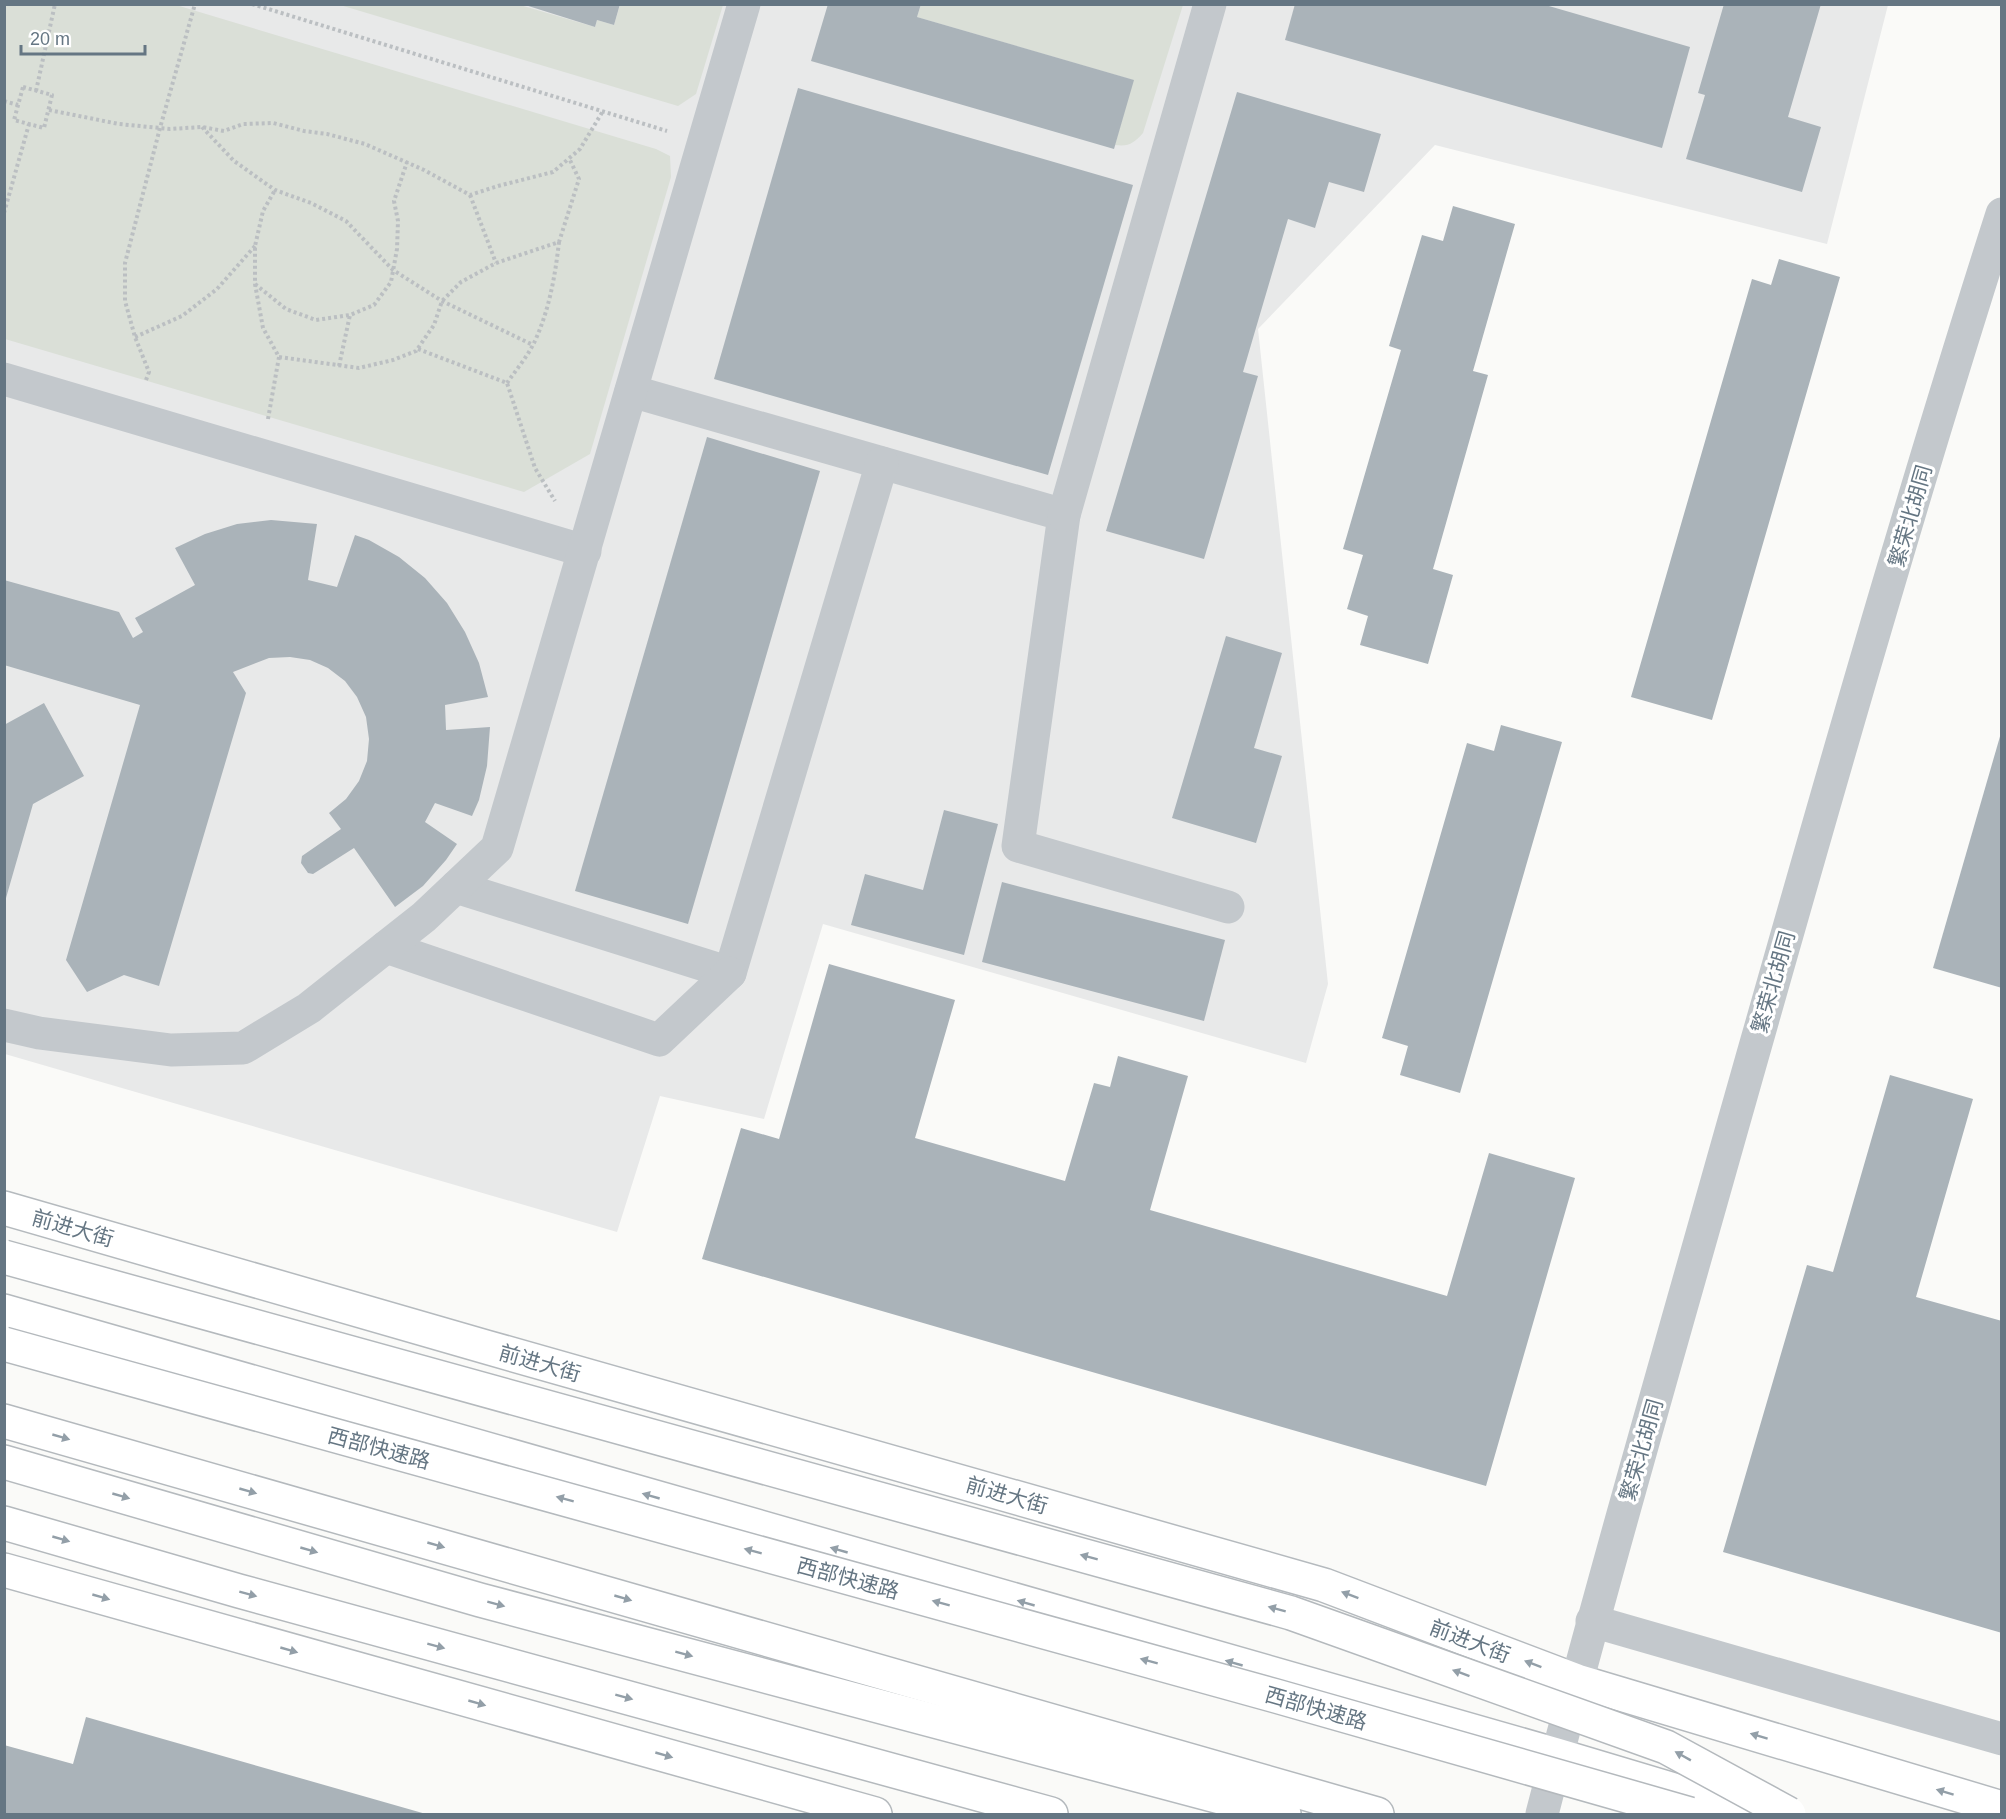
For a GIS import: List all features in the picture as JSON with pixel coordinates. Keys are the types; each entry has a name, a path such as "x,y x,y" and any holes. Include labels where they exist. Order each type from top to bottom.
{"main road":[{"name":"前进大街","path":"4,1208 1324,1585 1577,1681 2001,1808"},
{"path":"4,1257 1292,1613 1666,1747 1789,1815"},
{"path":"4,1311 1557,1755 1754,1815"},
{"name":"西部快速路","path":"4,1344 1264,1693 1690,1815"},
{"path":"4,1421 1377,1815"},
{"path":"4,1462 480,1600 1284,1815"},
{"path":"4,1523 239,1592 1051,1815"},
{"path":"4,1570 875,1815"}],"street":[{"path":"4,1025 39,1033 171,1050 243,1048 309,1008 424,917 497,848 744,4"},
{"path":"1210,4 1064,514 1018,846 1228,907"},
{"name":"繁荣北胡同","path":"1542,1815 1592,1621 1785,940 1963,334 2001,214"},
{"path":"4,379 585,551"},
{"path":"631,391 1064,514"},
{"path":"386,947 659,1040 730,973 882,463"},
{"path":"456,886 730,973"},
{"path":"1592,1621 2001,1739"}],"path":[{"path":"36,91 55,4"},
{"path":"136,418 149,372 135,337 125,301 125,263 195,4"},
{"path":"252,4 704,142"},
{"path":"23,87 52,95 44,128 14,120 18,105 23,87"},
{"path":"4,101 18,105"},
{"path":"49,110 119,124 160,128 202,127 224,131 243,124 273,123 365,144 407,162 470,195 496,263"},
{"path":"470,195 553,172 580,148 603,111"},
{"path":"4,213 29,124"},
{"path":"202,127 234,161 275,190 311,203 346,221 393,270 442,301 533,345"},
{"path":"507,382 533,345 554,284 559,242 579,179 569,158"},
{"path":"255,284 286,309 316,320 351,315 374,305 391,282 397,249 398,221 394,201 407,162"},
{"path":"259,454 271,406 279,357 263,328 255,284 255,246 263,211 275,190"},
{"path":"279,357 359,369 393,360 418,348 434,325 442,301 461,282 496,263 559,242"},
{"path":"135,337 182,316 218,289 255,246"},
{"path":"339,366 351,315"},
{"path":"418,348 507,382"},
{"path":"507,382 535,468 585,551"}],"shaded area":[{"path":"921,4 1183,5 1143,133 1131,144 1115,145 1133,80 917,17"},
{"path":"4,5 1888,5 1827,244 1435,145 1258,329 1328,984 1306,1063 823,924 764,1119 660,1096 617,1232 5,1054"},
{"path":"4,5 176,5 656,149 670,156 671,177 590,454 524,492 5,339"},
{"path":"340,5 520,5 595,27 597,20 614,25 620,5 723,5 696,94 678,106"}],"building":[{"path":"522,4 620,4 614,25 597,20 595,27"},
{"path":"828,4 921,4 917,17 1134,80 1114,149 811,61"},
{"path":"1295,4 1542,4 1690,47 1662,148 1285,40"},
{"path":"1724,4 1821,4 1788,117 1821,127 1802,192 1686,159 1705,95 1698,93"},
{"path":"798,88 1133,185 1048,475 714,379"},
{"path":"1237,92 1381,134 1364,192 1329,182 1315,228 1288,219 1243,372 1258,376 1204,559 1106,531"},
{"path":"1453,206 1515,224 1473,371 1488,375 1433,569 1453,575 1428,664 1360,645 1368,616 1347,609 1363,555 1343,549 1401,350 1389,346 1422,235 1443,241"},
{"path":"1779,259 1840,277 1712,720 1631,697 1752,279 1771,285"},
{"path":"707,437 820,471 688,924 575,891"},
{"path":"271,520 317,524 308,580 337,587 355,535 399,557 425,578 447,603 465,632 479,663 488,697 445,705 446,730 490,727 487,766 479,800 472,816 435,803 425,822 457,844 423,886 395,907 354,848 313,874 308,873 301,863 302,856 341,829 329,813 346,799 359,781 367,761 369,739 366,717 357,697 345,681 328,668 310,660 290,657 269,658 233,672 246,693 159,986 124,975 87,992 66,960 140,705 4,665 4,580 119,612 133,638 143,632 135,618 195,585 175,548 205,534 237,524"},
{"path":"1226,636 1282,653 1254,748 1282,756 1256,843 1172,818"},
{"path":"44,703 84,776 33,804 4,905 4,725"},
{"path":"1501,725 1562,742 1460,1093 1400,1075 1408,1046 1382,1038 1467,743 1494,751"},
{"path":"2002,733 2002,988 1933,968"},
{"path":"944,810 998,824 964,955 851,925 865,874 923,890"},
{"path":"1002,882 1225,940 1204,1021 982,962"},
{"path":"829,964 955,1000 915,1138 1065,1181 1094,1083 1110,1087 1118,1056 1188,1076 1150,1210 1447,1296 1489,1153 1575,1178 1486,1486 702,1259 741,1128 779,1139"},
{"path":"1890,1075 1973,1099 1916,1297 2002,1321 2002,1633 1723,1552 1807,1265 1833,1272"},
{"path":"86,1717 426,1814 4,1814 4,1745 73,1764"}]}
